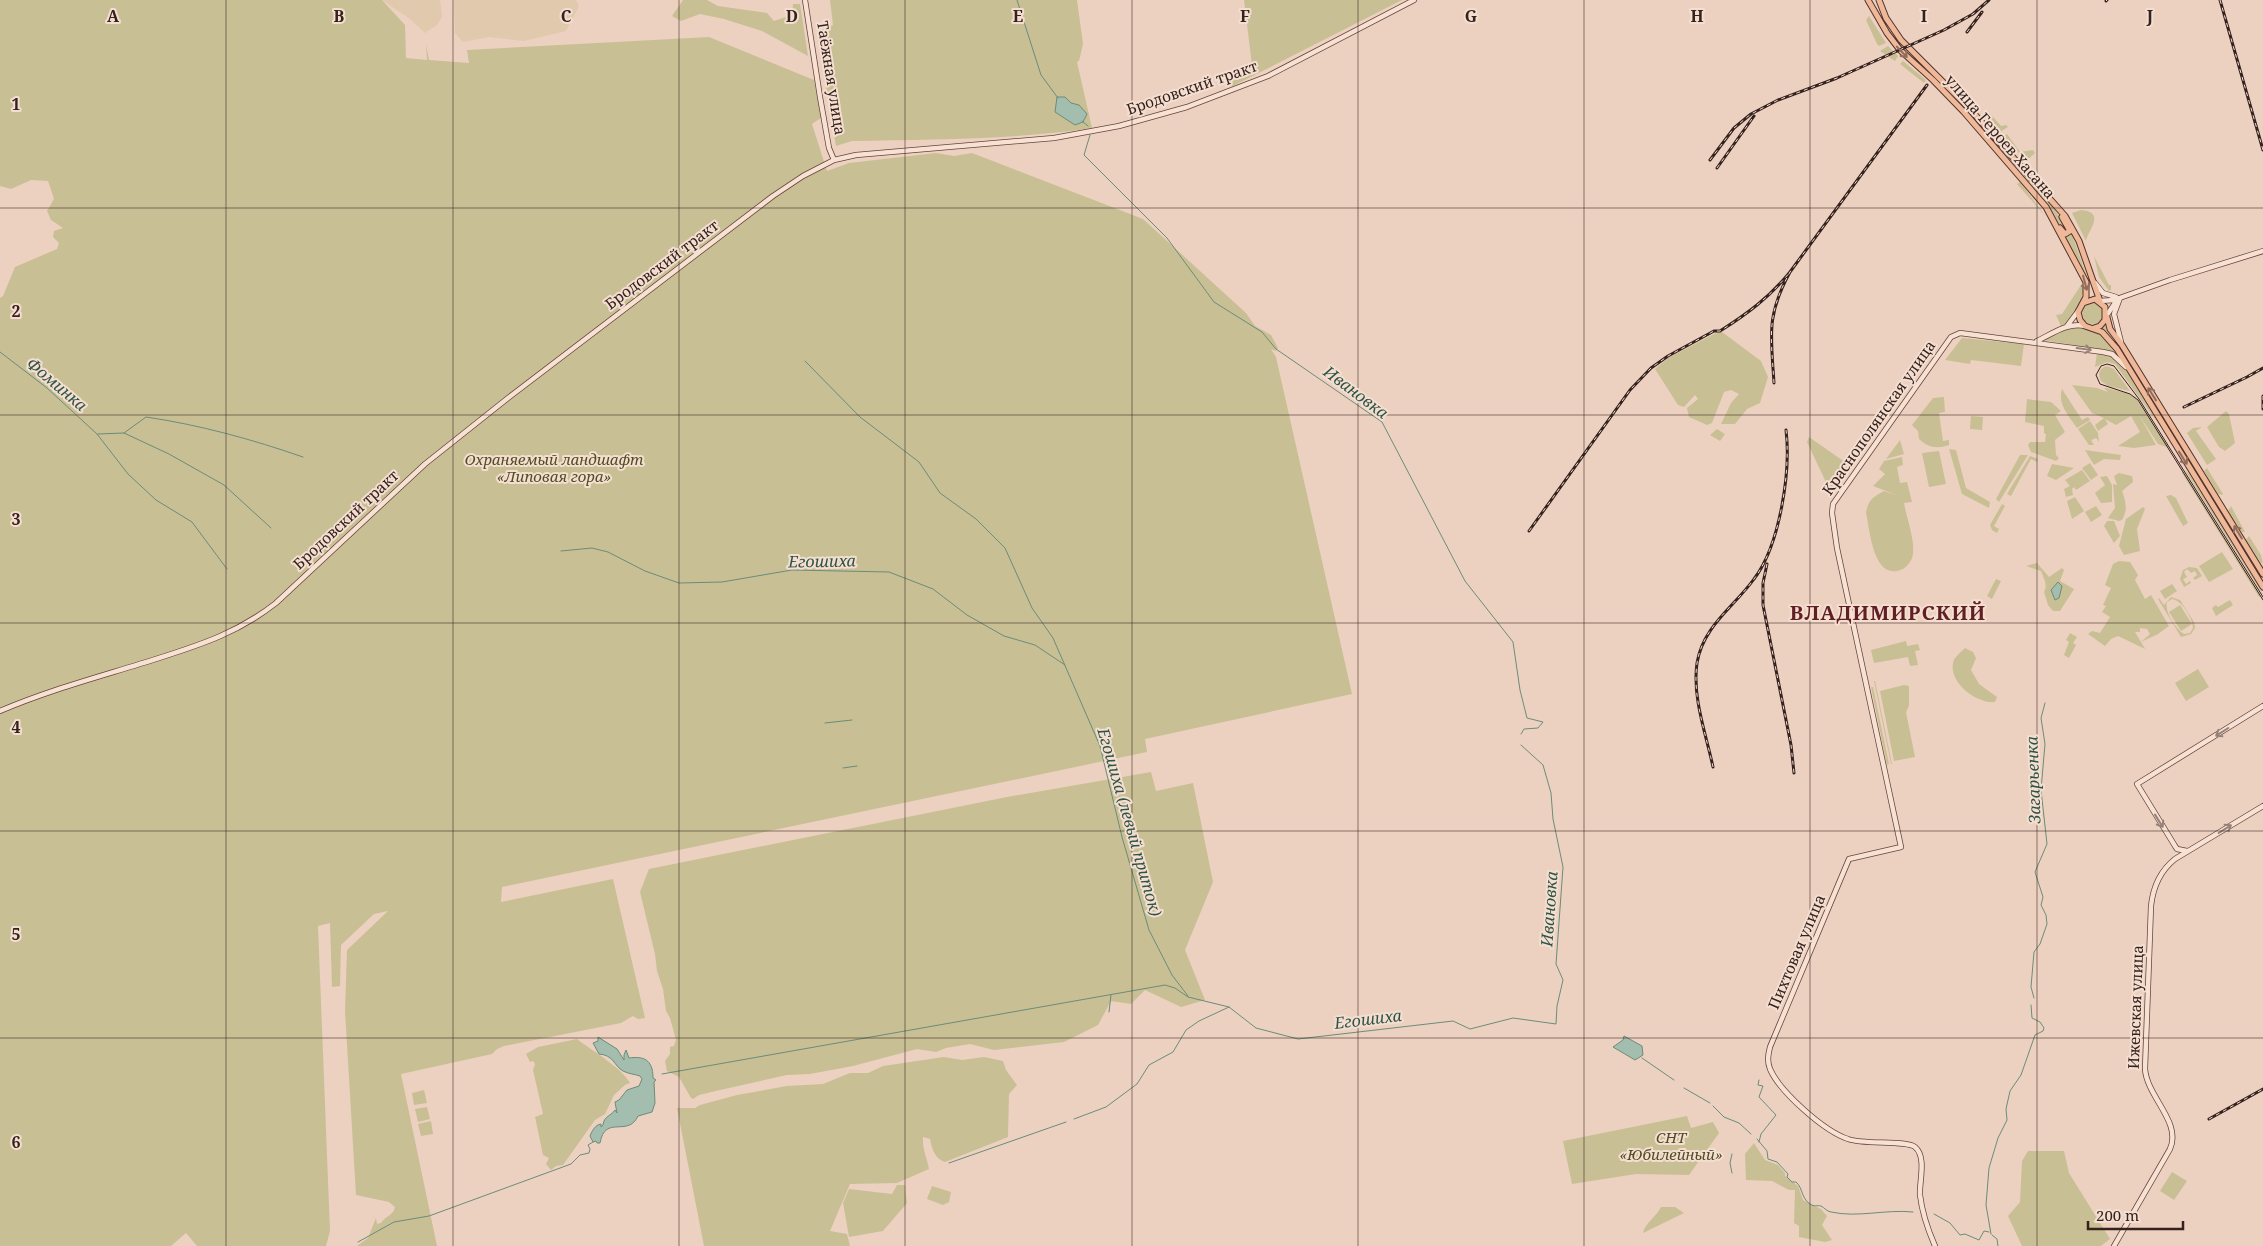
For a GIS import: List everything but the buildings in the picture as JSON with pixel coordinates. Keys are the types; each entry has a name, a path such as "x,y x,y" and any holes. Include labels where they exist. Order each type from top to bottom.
{"main road":[{"name":"улица Героев Хасана","path":"1868,0 1887,33 1900,50 1964,112 2046,207 2086,282 2087,290 2083,303"},
{"name":"улица Героев Хасана","path":"1879,0 1886,18 1901,40 1969,108 2054,202 2074,232 2100,301"},
{"path":"2046,207 2053,214 2062,232 2067,234 2070,229 2054,202"},
{"path":"2263,574 2110,329 2105,307 2100,301 2090,300 2083,303 2079,310 2080,320 2085,326 2093,328 2110,339 2263,587"},
{"path":"2093,328 2102,324 2107,316"}],"street":[{"name":"Таёжная улица","path":"805,0 822,106 834,160"},
{"name":"Бродовский тракт","path":"0,711 196,646 227,634 254,620 276,603 425,464 508,398 773,196 803,176 834,160 887,151 1054,138 1119,126 1145,119 1222,95 1268,76 1414,0"},
{"path":"2100,301 2120,298 2263,252"},
{"path":"2092,280 2103,294 2120,298"},
{"path":"2107,316 2120,298"},
{"path":"2120,298 2114,314 2122,346"},
{"path":"2066,327 2079,310"},
{"path":"2036,342 2066,327 2074,325 2085,326"},
{"name":"Краснополянская улица","path":"1849,859 1901,847 1837,548 1832,513 1833,504 1952,337 1960,333 2112,354 2130,371"},
{"path":"2187,851 2177,849 2137,784 2263,706"},
{"name":"Ижевская улица","path":"2114,1246 2170,1149 2173,1139 2170,1124 2148,1084 2145,1069 2152,903 2159,878 2168,864 2263,806"},
{"path":"2168,864 2177,849"},
{"name":"Пихтовая улица","path":"1849,859 1768,1055 1770,1069 1777,1082 1812,1116 1834,1133 1859,1142 1910,1144 1917,1149 1921,1160 1922,1207 1934,1246"}],"shaded area":[{"path":"382,0 440,0 442,17 437,25 425,33 410,19"},
{"path":"454,0 576,0 579,6 566,31 524,41 489,37 463,42 455,33"},
{"path":"1057,97 1065,97 1071,103 1079,105 1087,114 1083,122 1075,125 1055,112"},
{"path":"2058,582 2062,586 2059,598 2055,600 2051,590"},
{"path":"1624,1036 1642,1046 1643,1055 1635,1060 1613,1047 1623,1040"},
{"path":"598,1037 617,1049 624,1060 626,1050 629,1058 643,1058 646,1060 653,1072 653,1078 656,1080 654,1082 655,1103 652,1112 638,1116 629,1125 607,1130 603,1134 600,1143 593,1142 590,1136 593,1130 601,1124 601,1127 606,1118 615,1110 617,1113 615,1102 627,1090 639,1086 642,1079 640,1076 623,1071 608,1056 599,1054 593,1043 598,1041"}],"green space":[{"name":"Охраняемый ландшафт «Липовая гора»","path":"0,0 382,0 405,25 406,58 427,60 426,44 429,60 469,63 467,50 709,37 814,80 821,118 812,124 827,171 849,163 936,153 954,156 972,153 1143,219 1246,313 1255,326 1271,335 1278,348 1276,351 1271,349 1276,357 1352,694 1145,739 1147,752 502,887 501,902 613,879 645,1018 638,1019 633,1016 621,1023 504,1046 492,1054 401,1074 437,1246 357,1246 368,1238 376,1218 377,1224 381,1223 393,1212 395,1207 389,1202 356,1195 345,1011 347,950 388,911 374,914 341,945 340,986 332,987 330,923 318,926 330,1231 326,1246 197,1246 186,1233 171,1246 0,1246 0,298 3,296 15,267 57,249 59,243 53,237 54,231 63,228 51,220 47,211 54,199 48,181 31,180 11,189 0,186"},
{"path":"683,0 707,0 718,6 767,13 774,21 792,15 793,4 800,4 808,56 762,31 724,19 700,14 681,21 672,16"},
{"path":"830,0 1077,0 1083,44 1079,61 1077,62 1092,128 1002,137 852,141 836,146 817,32 833,25"},
{"path":"1244,0 1402,0 1233,86 1227,86 1237,73 1252,65"},
{"path":"1869,16 1886,43 1879,46 1877,44 1866,20"},
{"path":"1888,46 1898,56 1895,61 1880,51"},
{"path":"1903,61 1926,80 1924,83 1900,64"},
{"path":"1987,110 2001,126 2006,125 2008,127 2000,132 1984,113"},
{"path":"2007,134 2020,152 2033,150 2035,153 2026,161 2004,136"},
{"path":"2019,170 2050,203 2067,228 2067,232 2063,231 2051,208"},
{"path":"2020,182 2046,217 2017,184"},
{"path":"2081,210 2093,214 2094,218 2094,223 2086,241 2072,213"},
{"path":"2072,234 2088,280 2065,237"},
{"path":"2094,256 2109,285 2111,285 2111,290 2109,291 2099,277"},
{"path":"2084,284 2080,302 2074,315 2066,324 2061,326 2056,315 2062,314 2081,285"},
{"path":"2089,302 2097,302 2104,309 2104,317 2097,324 2089,324 2082,317 2082,309"},
{"path":"2077,325 2102,334 2116,352 2043,340"},
{"path":"2105,325 2113,339 2101,328"},
{"path":"1718,332 1722,332 1761,361 1768,377 1760,403 1747,409 1735,424 1721,424 1731,403 1739,394 1731,390 1724,392 1712,423 1707,425 1689,417 1687,408 1698,399 1695,395 1684,407 1678,405 1655,369 1668,358"},
{"path":"1962,338 2024,344 2021,366 1971,360 1970,364 1945,360"},
{"path":"2113,339 2114,339 2187,456"},
{"path":"2097,353 2112,356 2125,368 2160,426 2115,364 2107,362 2095,367"},
{"path":"2107,366 2114,369 2130,391 2108,386 2101,381 2100,371"},
{"path":"2072,385 2097,388 2108,392 2104,388 2106,388 2135,397 2169,448 2158,444 2139,415 2156,445 2134,448 2118,446 2140,432 2131,416 2116,425 2105,419 2108,424 2098,431 2095,425 2104,418 2092,413"},
{"path":"2062,389 2082,420 2088,417 2090,420 2077,428 2062,405"},
{"path":"1944,397 1945,412 1939,413 1943,441 1949,440 1949,445 1933,447 1919,439 1918,431 1912,425 1933,398"},
{"path":"2027,399 2051,402 2061,411 2055,415 2065,432 2055,440 2056,455 2059,458 2056,461 2031,452 2028,445 2030,442 2045,442 2046,434 2044,433 2044,426 2025,422"},
{"path":"2226,411 2229,414 2235,443 2225,451 2219,447 2207,427"},
{"path":"1971,416 1983,417 1982,430 1970,429"},
{"path":"2090,421 2098,433 2099,442 2096,438 2091,440 2094,445 2089,445 2078,429"},
{"path":"2202,427 2196,431 2216,459 2207,465 2187,433 2193,428"},
{"path":"1717,429 1725,434 1720,441 1710,435"},
{"path":"1809,437 1852,467 1832,495 1807,442"},
{"path":"1900,440 1904,454 1886,459"},
{"path":"1949,449 1956,450 1966,488 1990,502 1989,508 1962,494"},
{"path":"2085,450 2121,455 2120,460 2104,459 2094,465"},
{"path":"1939,451 1946,484 1929,487 1922,453"},
{"path":"2020,455 2028,455 1999,502 1996,499"},
{"path":"2030,456 2038,459 2037,462 2031,459 2011,496 2007,494"},
{"path":"1902,457 1903,465 1897,467 1900,483 1907,482 1912,502 1904,503 1912,535 1913,553 1907,566 1893,571 1885,569 1879,562 1872,542 1866,513 1872,499 1884,491 1899,496 1873,486 1885,474 1879,469 1884,461"},
{"path":"2090,463 2098,475 2091,480 2082,468"},
{"path":"2052,464 2074,468 2056,480 2047,476"},
{"path":"2207,468 2222,495 2218,494 2204,471"},
{"path":"2082,470 2090,481 2076,490 2074,487 2072,489 2073,495 2066,497 2064,489 2070,486 2065,480"},
{"path":"2182,470 2261,596 2259,597 2182,473"},
{"path":"2185,470 2190,475 2263,595"},
{"path":"2119,473 2132,476 2133,482 2122,491 2126,509 2122,520 2119,521 2108,518 2115,508 2113,484 2117,485 2114,476"},
{"path":"2107,476 2112,485 2112,502 2101,503 2095,493 2105,485 2100,477"},
{"path":"2171,495 2176,498 2188,523 2183,526 2166,496"},
{"path":"2075,497 2084,511 2072,519 2067,501"},
{"path":"2002,504 2005,506 1994,526 1999,529 1997,533 1992,530 1990,525"},
{"path":"2096,506 2102,515 2091,522 2085,512"},
{"path":"2231,506 2245,532 2242,532 2228,511"},
{"path":"2143,507 2145,509 2137,529 2140,551 2124,555 2119,546 2126,519"},
{"path":"2107,521 2114,521 2120,536 2114,543 2104,526"},
{"path":"2249,536 2261,555 2263,563 2261,563 2246,540"},
{"path":"2222,552 2233,569 2209,582 2199,566"},
{"path":"2119,561 2130,562 2138,575 2135,580 2145,599 2151,595 2169,626 2141,642 2145,649 2118,636 2111,639 2105,646 2088,634 2092,631 2100,633 2110,617 2102,612 2106,606 2103,605 2111,588 2105,585 2113,564","holes":["2140,628 2147,629 2150,634 2141,642 2135,632 2140,632"]},
{"path":"2037,563 2049,577 2062,568 2064,570 2060,581 2074,589 2060,611 2053,611 2048,605 2044,592 2045,582 2041,571 2026,566"},
{"path":"2189,567 2197,568 2202,576 2195,580 2193,578 2197,575 2195,571 2191,573 2187,569 2184,572 2187,577 2183,579 2186,584 2190,581 2191,583 2184,587 2180,579 2183,570"},
{"path":"1996,579 2001,581 1992,599 1987,596"},
{"path":"2172,584 2177,591 2165,599 2160,591"},
{"path":"2171,597 2180,600 2194,622 2195,628 2191,634 2181,637 2159,598 2164,605","holes":["2172,599 2183,606 2191,620 2193,628 2190,633 2184,634 2181,632 2169,615 2167,602"]},
{"path":"2230,600 2233,605 2216,616 2212,608 2216,605 2218,607"},
{"path":"2180,605 2192,624 2181,631 2169,612"},
{"path":"2070,633 2077,637 2073,643 2076,645 2069,658 2064,655 2069,642 2066,640"},
{"path":"1906,641 1907,646 1918,644 1920,650 1915,651 1918,665 1910,666 1908,657 1874,663 1871,650"},
{"path":"1965,648 1973,652 1976,658 1971,670 1979,684 1997,697 1995,702 1988,702 1973,696 1955,678 1953,663"},
{"path":"2198,669 2209,687 2186,701 2175,683"},
{"path":"1875,681 1892,764 1891,764"},
{"path":"1904,685 1909,686 1909,706 1906,712 1915,757 1894,761 1880,691"},
{"path":"1871,687 1873,687 1889,764 1887,765"},
{"path":"1151,772 1156,791 1193,783 1213,882 1185,950 1205,1000 1181,1007 1145,990 1131,1004 1111,1001 1098,1025 1064,1042 994,1050 970,1044 946,1048 936,1052 917,1049 853,1066 810,1074 787,1075 699,1095 693,1099 679,1077 667,1071 665,1061 670,1054 670,1047 674,1046 676,1040 666,1011 663,989 657,971 655,954 640,892 649,869 1007,797"},
{"path":"577,1039 613,1065 630,1083 614,1095 605,1114 595,1120 563,1165 556,1166 551,1170 546,1164 549,1158 543,1155 535,1117 543,1114 533,1070 535,1064 533,1061 530,1062 526,1054 538,1047"},
{"path":"944,1057 962,1060 984,1057 1003,1061 1006,1070 1017,1085 1009,1094 1008,1137 945,1162 936,1156 930,1139 923,1137 929,1169 897,1183 850,1184 830,1231 847,1234 850,1246 704,1246 677,1108 695,1108 737,1095 787,1086 823,1084 850,1073 868,1073 883,1066"},
{"path":"424,1090 427,1103 414,1105 412,1093"},
{"path":"427,1107 430,1119 418,1122 415,1109"},
{"name":"СНТ «Юбилейный»","path":"1687,1116 1691,1128 1713,1122 1719,1133 1689,1175 1636,1174 1572,1184 1563,1141"},
{"path":"431,1121 433,1134 421,1136 418,1124"},
{"path":"1754,1143 1765,1160 1778,1165 1785,1173 1785,1176 1798,1186 1803,1200 1821,1209 1827,1216 1822,1225 1832,1240 1825,1242 1799,1237 1799,1226 1794,1223 1795,1190 1789,1190 1772,1181 1746,1180 1745,1154"},
{"path":"2028,1151 2064,1151 2069,1173 2110,1239 2101,1246 2022,1246 2008,1216 2020,1202 2022,1161"},
{"path":"2172,1172 2187,1181 2174,1200 2160,1191"},
{"path":"897,1185 905,1185 907,1203 883,1231 849,1237 843,1203 849,1189 892,1194"},
{"path":"932,1186 951,1192 949,1202 943,1205 927,1199"},
{"path":"1661,1207 1675,1207 1684,1213 1643,1233 1646,1226"}],"waterway":[{"name":"Ивановка","path":"1017,0 1041,75 1058,98"},
{"name":"Ивановка","path":"1082,121 1088,126"},
{"name":"Ивановка","path":"1090,135 1084,155 1167,238 1214,302 1262,332 1276,349 1382,422 1465,581 1513,642 1520,690 1527,718 1543,722 1538,728 1524,729 1521,734"},
{"name":"Фоминка","path":"0,352 47,388 97,434 128,474 156,500 192,522 227,569"},
{"name":"Егошиха (левый приток)","path":"805,361 860,417 919,462 940,493 976,519 1005,548 1032,608 1053,638 1100,746 1122,837 1149,930 1172,975 1188,996"},
{"path":"98,434 124,433 146,417 225,433 303,457"},
{"path":"124,433 169,454 224,485 271,528"},
{"name":"Егошиха","path":"561,551 592,548 608,552 645,571 679,583 722,582 792,570 889,572 933,589 967,615 1004,636 1035,645 1065,665"},
{"name":"Загарьенка","path":"2034,998 2031,987 2034,952 2040,944 2047,924 2046,915 2041,905 2043,897 2035,872 2047,844 2041,790 2045,744 2041,718 2045,703"},
{"path":"825,723 852,720"},
{"name":"Егошиха","path":"662,1074 1165,985 1175,988 1188,997 1229,1007 1256,1028 1298,1039 1453,1021 1470,1029 1513,1018 1556,1024 1557,1006 1563,980 1556,964 1563,867 1553,819 1551,793 1543,765 1521,745"},
{"path":"843,768 857,766"},
{"path":"1109,1012 1111,995"},
{"name":"Загарьенка","path":"1991,1234 1986,1205 1989,1168 1998,1138 2007,1120 2006,1109 2010,1091 2021,1075 2035,1035 2043,1031 2044,1028 2040,1022 2032,1018 2031,1005"},
{"path":"1074,1119 1106,1107 1137,1084 1149,1065 1173,1052 1186,1030 1199,1021 1229,1007"},
{"name":"Егошиха","path":"1642,1058 1674,1080"},
{"path":"1759,1080 1758,1085 1763,1086 1759,1097 1776,1115 1761,1134 1759,1142"},
{"name":"Егошиха","path":"1684,1088 1710,1103"},
{"name":"Егошиха","path":"1713,1106 1724,1117 1739,1123 1751,1134"},
{"path":"949,1163 1066,1122"},
{"name":"Егошиха","path":"1757,1139 1767,1151 1768,1159 1777,1162 1788,1174 1787,1177 1792,1182 1796,1182 1805,1199 1811,1205 1821,1206 1829,1212 1841,1214 1913,1212"},
{"path":"358,1242 394,1222 429,1216 571,1164 580,1155 589,1153 588,1145 593,1142"},
{"path":"1732,1154 1730,1163 1732,1173"},
{"name":"Егошиха","path":"1934,1214 1950,1223 1960,1235 1965,1234 1979,1240 1984,1231 1989,1232"},
{"name":"Егошиха","path":"1992,1235 1997,1239 1998,1246"}],"tram line":[{"path":"2263,597 2139,399 2114,366 2107,364 2101,366 2096,375 2100,384 2130,394 2138,400 2263,600"}],"railway":[{"path":"1710,160 1734,128 1751,114 1778,100 1837,78 1944,30 1973,14 1989,0"},
{"path":"2220,0 2263,150"},
{"path":"1967,32 1982,12"},
{"path":"1774,383 1771,338 1774,314 1782,287 1790,272 1927,85"},
{"path":"1717,168 1754,116"},
{"path":"1529,531 1630,390 1651,368 1668,356 1714,331 1720,331 1740,318 1766,297 1790,272"},
{"path":"2184,407 2263,368"},
{"path":"2263,396 2263,409"},
{"path":"1713,767 1698,702 1696,689 1697,663 1700,650 1712,628 1754,579 1771,547 1782,507 1785,486 1787,466 1786,430"},
{"path":"1767,564 1763,583 1763,605 1791,745 1794,773"},
{"path":"2209,1119 2263,1089"}],"district":[{"name":"ВЛАДИМИРСКИЙ","path":"1888,613"}]}
